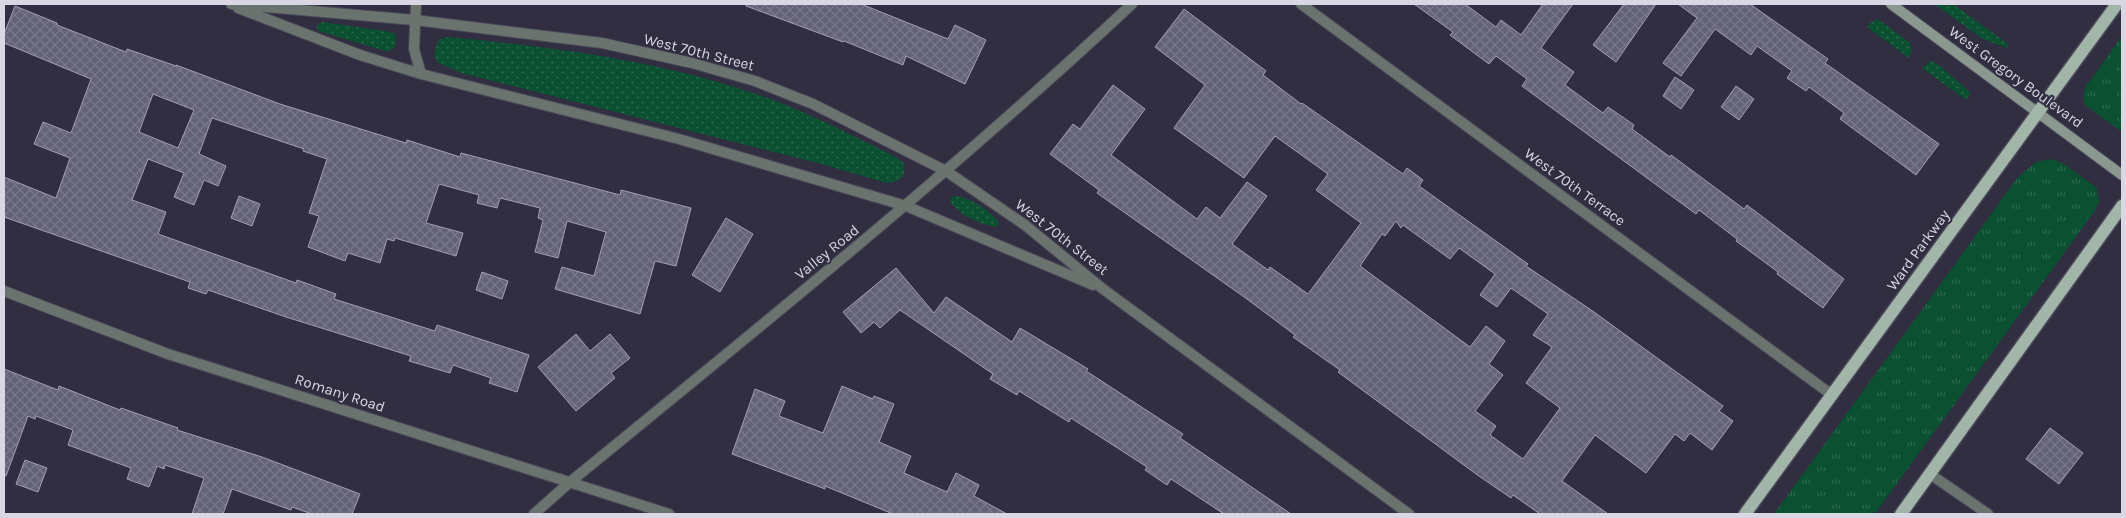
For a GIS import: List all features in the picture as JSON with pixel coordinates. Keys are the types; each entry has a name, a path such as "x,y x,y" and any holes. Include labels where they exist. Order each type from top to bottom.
{"main road":[{"name":"West Gregory Boulevard","path":"1891,4 2122,174"},
{"name":"Ward Parkway","path":"1745,514 2039,113 2116,4"},
{"path":"1901,514 2122,206"}],"street":[{"name":"West 70th Street","path":"230,4 415,20 602,43 692,63 755,81 813,104 946,171 1025,225 1103,289 1409,514"},
{"name":"West 70th Street","path":"230,4 360,55 421,74 679,139 906,206 1103,289"},
{"path":"416,4 414,49 421,74"},
{"name":"Valley Road","path":"534,514 570,482 906,206 1042,88 1132,4"},
{"name":"West 70th Terrace","path":"1301,4 1832,395"},
{"name":"Romany Road","path":"4,292 168,354 669,514"},
{"path":"1930,474 1988,514"}],"green space":[{"path":"1934,4 1953,4 2008,44 2007,48 1983,39"},
{"path":"1878,19 1910,43 1912,50 1909,58 1867,27"},
{"path":"322,22 386,31 395,34 395,46 389,51 385,51 322,32 317,29 318,24"},
{"path":"2122,36 2122,132 2085,105 2084,97 2087,85"},
{"path":"448,37 604,56 719,82 774,100 894,156 904,163 903,175 898,180 887,183 814,162 461,73 439,63 434,57 436,46 440,39"},
{"path":"1931,61 1939,65 1971,93 1966,100 1922,68"},
{"path":"2052,159 2064,164 2097,188 2099,201 2096,209 1875,514 1774,514 2018,177 2036,162"},
{"path":"953,196 966,198 984,208 999,222 997,227 978,222 964,215 950,201"}],"building":[{"path":"746,4 861,4 948,39 955,25 986,40 965,84 906,56 903,65 844,41 746,6"},
{"path":"1414,4 1465,4 1496,27 1501,20 1521,35 1543,4 1573,4 1541,48 1574,72 1565,85 1603,113 1608,107 1634,125 1632,129 1670,157 1671,155 1744,209 1747,205 1844,279 1823,308 1777,274 1778,272 1736,241 1737,239 1699,210 1696,214 1522,86 1527,79 1496,56 1489,64 1450,35 1453,32"},
{"path":"1624,4 1656,4 1616,62 1593,45"},
{"path":"1678,4 1750,4 1828,59 1825,63 1939,144 1916,175 1840,119 1844,113 1809,87 1806,91 1787,78 1792,71 1757,46 1751,55 1715,29 1681,76 1663,63 1697,18"},
{"path":"15,6 126,52 127,49 176,65 280,104 406,143 407,140 460,157 461,153 620,195 621,190 691,208 676,266 655,261 640,314 555,289 562,267 594,276 606,232 567,221 558,258 535,252 543,220 538,218 540,208 500,198 497,208 477,203 479,195 439,184 426,223 463,233 456,256 395,238 394,241 387,239 380,263 348,253 345,261 308,247 319,216 309,213 327,159 303,151 304,149 212,118 199,154 226,166 218,186 204,180 194,205 174,197 184,173 148,159 132,200 166,212 158,234 296,283 297,280 336,294 334,299 435,331 437,325 529,355 517,392 489,383 491,378 453,365 450,373 409,361 411,356 286,317 208,290 206,294 188,288 190,282 4,217 4,177 56,198 70,158 34,144 43,122 71,133 91,79 4,43 4,34","holes":["153,94 194,110 178,148 139,132"]},
{"path":"1184,9 1266,71 1263,75 1301,104 1403,174 1407,168 1423,180 1419,186 1528,264 1526,266 1594,312 1723,406 1719,411 1733,421 1712,450 1690,433 1684,441 1675,434 1646,473 1595,435 1562,481 1608,514 1540,514 1513,495 1511,498 1338,372 1340,370 1293,337 1295,335 1247,299 1097,193 1099,190 1050,154 1073,124 1080,129 1113,85 1145,109 1111,155 1197,219 1206,207 1220,218 1247,182 1267,196 1232,244 1268,270 1270,267 1308,294 1361,223 1316,190 1328,174 1275,136 1244,178 1174,128 1205,85 1155,47","holes":["1396,221 1401,228 1403,225 1450,259 1459,248 1495,274 1480,295 1497,307 1511,288 1548,314 1533,335 1552,347 1526,383 1560,408 1523,459 1490,435 1496,426 1475,411 1503,375 1489,364 1505,341 1486,326 1470,347 1360,266 1382,234 1385,236"]},
{"path":"1675,77 1694,90 1681,109 1663,96"},
{"path":"1736,86 1754,99 1739,120 1721,107"},
{"path":"239,196 260,204 252,226 231,218"},
{"path":"726,218 753,234 720,292 692,275"},
{"path":"896,268 934,313 946,297 1012,342 1020,328 1088,369 1086,371 1183,434 1180,438 1291,514 1224,514 1171,479 1167,485 1145,470 1147,467 1071,418 1069,422 1019,391 1017,395 990,379 993,374 900,310 880,328 874,322 861,333 843,312"},
{"path":"482,272 508,281 502,299 476,290"},
{"path":"576,334 590,351 610,334 630,358 611,373 615,378 576,411 538,367"},
{"path":"4,369 58,390 59,386 120,410 121,408 178,428 177,430 262,457 360,494 352,514 312,514 292,507 291,510 232,489 223,514 192,514 204,478 165,465 164,469 157,466 149,487 127,479 131,468 68,445 73,430 36,416 35,419 28,416 6,476 4,476"},
{"path":"842,386 873,399 874,396 894,404 879,442 911,456 904,473 947,492 956,473 979,485 974,496 1007,514 893,514 825,486 825,489 732,454 755,389 785,401 779,416 823,433"},
{"path":"2050,428 2083,453 2059,484 2026,459"},
{"path":"25,460 47,468 38,492 16,484"}]}
